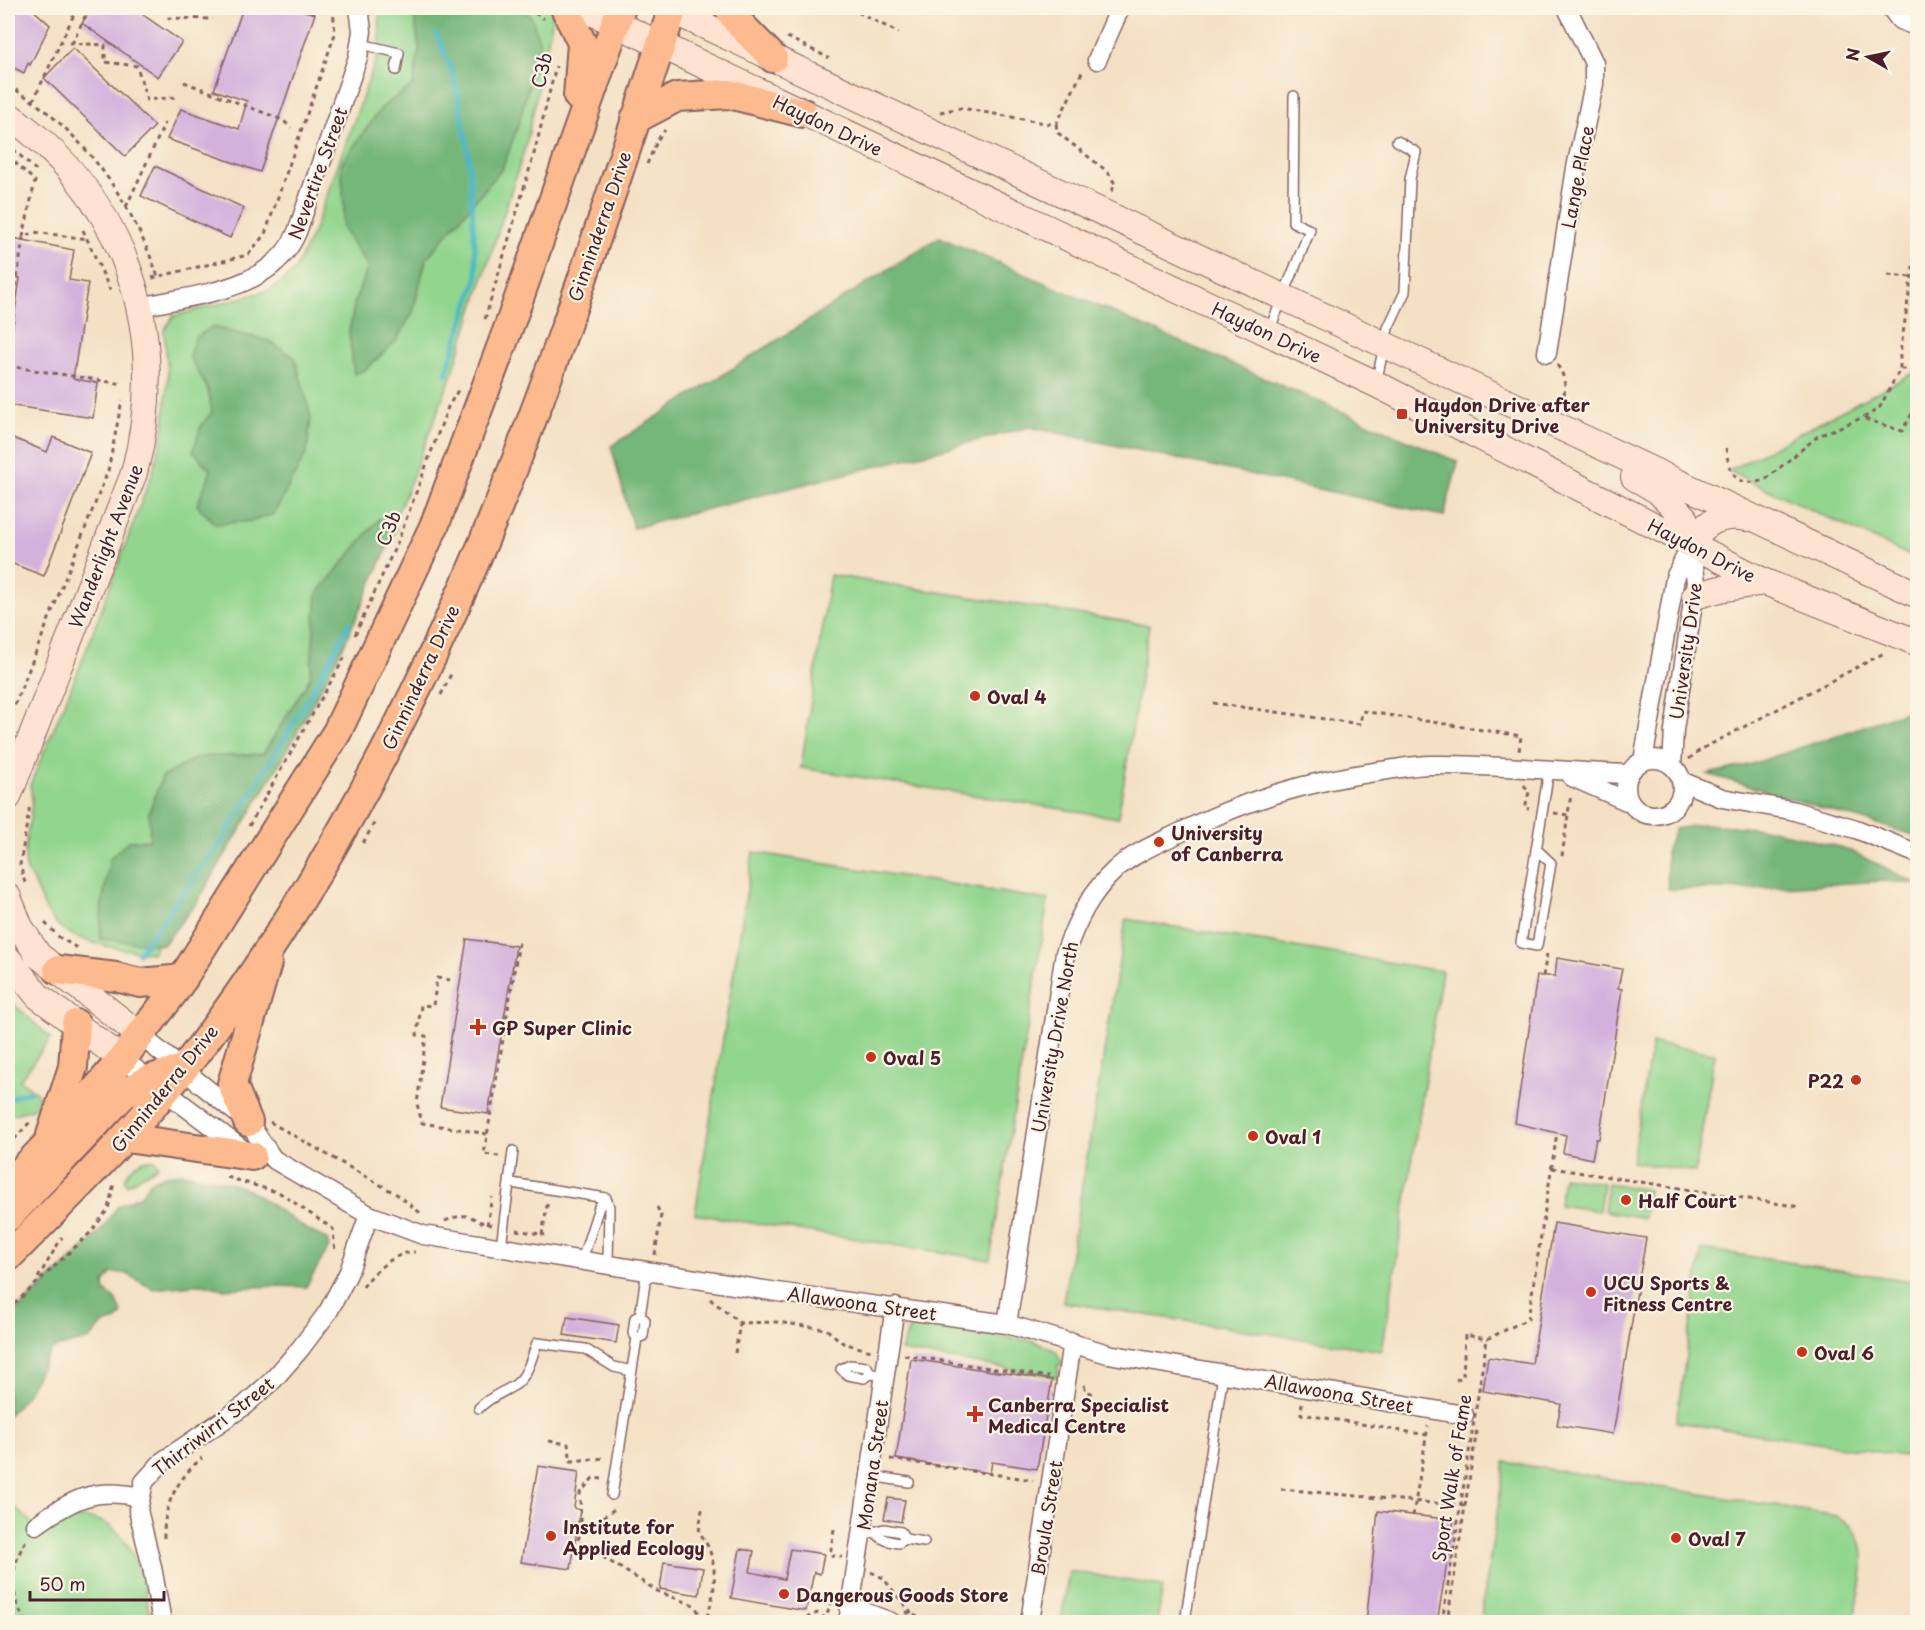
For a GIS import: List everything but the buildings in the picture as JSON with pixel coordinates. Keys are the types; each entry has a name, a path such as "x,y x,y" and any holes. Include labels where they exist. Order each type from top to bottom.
{"main road":[{"path":"565,8 579,35 583,54 571,145"},
{"name":"Haydon Drive","path":"583,8 618,16 660,45 1376,384 1765,582 1917,643"},
{"name":"Haydon Drive","path":"670,8 779,47 1283,297 1386,345 1560,419 1758,521 1917,595"},
{"name":"Ginninderra Drive","path":"8,1257 126,1138 157,1085 182,1069 270,949 386,750 482,544 559,345 660,45 670,8"},
{"path":"729,8 736,20 779,47"},
{"path":"8,1185 122,1059 183,979 337,732 435,524 512,318 618,16"},
{"path":"635,119 677,97 729,94 802,113"},
{"name":"Wanderlight Avenue","path":"8,115 58,157 90,195 115,237 128,293 147,354 148,394 145,426 134,473 9,793"},
{"path":"1560,419 1589,456 1624,471 1658,491 1684,517 1691,544"},
{"path":"1691,544 1700,528 1721,516 1735,516 1758,521"},
{"path":"1695,596 1720,589 1765,582"},
{"path":"17,891 28,942 38,955 141,1036"},
{"path":"258,1121 232,1084 260,993 270,949"},
{"path":"8,959 38,996 122,1059"},
{"path":"58,970 116,977 140,983 183,979"},
{"path":"49,1142 73,1066 76,1024"},
{"path":"8,1217 118,1100 157,1085"},
{"path":"126,1138 263,1157"}],"street":[{"name":"Nevertire Street","path":"128,293 250,280 270,269 286,253 297,232 361,44 359,8"},
{"path":"1097,60 1120,8"},
{"name":"Lange Place","path":"1547,353 1576,168 1594,84 1594,63 1567,8"},
{"path":"1891,8 1900,20 1917,27"},
{"name":"University Drive","path":"1676,772 1674,730 1696,582 1691,544"},
{"name":"University Drive","path":"1643,762 1675,578 1691,544"},
{"path":"1722,798 1658,760 1643,762 1629,774 1627,792 1631,803 1643,813 1650,815 1665,813 1677,803 1722,798 1791,810 1856,830 1917,854"},
{"name":"University Drive North","path":"1007,1324 1065,953 1077,918 1101,884 1134,855 1226,809 1325,779 1428,765 1516,767 1629,774"},
{"name":"University Drive North","path":"1555,771 1631,803"},
{"path":"1676,772 1677,803"},
{"name":"Allawoona Street","path":"141,1036 182,1069 258,1121 263,1157"},
{"path":"122,1059 157,1085"},
{"name":"Allawoona Street","path":"157,1085 263,1157 369,1215 423,1235 441,1229 478,1244 1007,1324 1108,1354 1471,1416"},
{"name":"Thirriwirri Street","path":"139,1497 144,1482 154,1468 244,1406 273,1380 300,1349 328,1312 348,1274 369,1215"},
{"name":"Monana Street","path":"850,1615 869,1533 870,1476 878,1375 895,1307"},
{"name":"Broula Street","path":"1030,1623 1072,1342"},
{"path":"36,1525 61,1507 80,1498 116,1492 139,1497 140,1522 152,1567 162,1623"},
{"path":"850,1615 891,1623"}],"lane":[{"path":"361,44 399,53 396,70"},
{"path":"1269,333 1310,230 1293,222 1294,96"},
{"path":"1376,384 1388,328 1405,292 1410,179 1416,152 1397,141"},
{"path":"1536,849 1551,863 1538,946 1521,943 1542,811 1555,771"},
{"path":"501,1247 511,1183 509,1176 513,1151"},
{"path":"511,1183 606,1198"},
{"path":"582,1260 599,1207 606,1198"},
{"path":"606,1198 609,1207 608,1264"},
{"path":"612,1495 637,1338 633,1334 635,1318 640,1316 650,1270"},
{"path":"479,1408 491,1396 517,1384 525,1373 537,1343 585,1349 614,1367 632,1371"},
{"path":"1185,1623 1223,1374"},
{"path":"870,1476 909,1482"},
{"path":"869,1533 884,1529 901,1532 905,1539 924,1542"}],"path":[{"path":"33,101 77,8"},
{"path":"88,8 70,44 105,45 105,62 137,66 147,100 178,97"},
{"path":"171,8 169,18 213,19"},
{"path":"113,299 248,255 265,234 335,34 333,8"},
{"path":"850,8 899,33"},
{"path":"779,47 836,62"},
{"name":"C3b","path":"484,326 534,154 558,59"},
{"path":"1097,60 1088,61 1056,125 1058,132 1108,172 1115,184 1111,194"},
{"path":"184,82 283,120 291,128"},
{"path":"1917,106 1917,111"},
{"path":"930,107 940,112 961,108 1056,125"},
{"path":"126,207 165,123"},
{"path":"8,145 46,178"},
{"path":"8,156 35,181 23,238 8,340"},
{"path":"81,226 88,240 128,293"},
{"path":"23,238 34,232 88,240"},
{"path":"1726,448 1728,470 1735,478 1756,482 1765,480 1818,436 1863,418 1880,407 1900,369 1900,354 1915,261 1917,233"},
{"path":"1887,275 1911,277"},
{"path":"1547,353 1564,375 1565,395 1560,419"},
{"path":"8,366 123,384"},
{"path":"1900,369 1917,369"},
{"path":"8,722 108,471 124,376"},
{"name":"C3b","path":"352,643 398,541 448,407 463,380"},
{"path":"1863,418 1902,431 1917,405 1917,399"},
{"path":"1676,772 1700,750 1889,651"},
{"path":"248,828 347,653"},
{"path":"1214,703 1360,724 1362,711 1521,736 1515,780 1523,784 1530,792 1526,808 1568,815"},
{"path":"9,793 25,794 30,801 17,891"},
{"path":"43,921 59,937 80,949"},
{"path":"500,1156 484,1154 519,942"},
{"path":"450,980 437,978 433,1006 421,1005 417,1035 426,1036 417,1104 422,1123 487,1134"},
{"path":"258,1121 277,1128 398,1195 425,1217"},
{"path":"1456,1380 1463,1377 1465,1335 1487,1338 1528,1319 1557,1133"},
{"path":"1552,1168 1800,1207"},
{"path":"8,1310 91,1232 108,1209 118,1173"},
{"path":"225,1177 280,1193 333,1228"},
{"path":"539,1253 554,1190"},
{"path":"487,1225 494,1191"},
{"path":"650,1270 661,1215 657,1207"},
{"path":"441,1229 460,1215 475,1217 484,1224 478,1244"},
{"path":"360,1292 386,1263 408,1252 419,1253"},
{"path":"706,1296 740,1323 777,1322 826,1329 843,1343 866,1350"},
{"path":"735,1353 740,1323"},
{"name":"Sport Walk of Fame","path":"1442,1623 1487,1338"},
{"path":"905,1356 1059,1379"},
{"path":"1413,1516 1431,1409"},
{"path":"1447,1623 1465,1506 1471,1416"},
{"path":"549,1441 568,1444 571,1461 618,1457"},
{"path":"165,1547 165,1511 183,1478 208,1453"},
{"path":"888,1458 1033,1481 1034,1475"},
{"path":"615,1481 592,1478 580,1493 581,1533 577,1541 659,1592 694,1605 705,1622"},
{"path":"1281,1489 1465,1506"},
{"path":"581,1533 618,1507"},
{"path":"702,1509 699,1532 713,1553 714,1568 710,1610 705,1622"},
{"path":"8,1570 36,1525"},
{"path":"830,1555 834,1529"},
{"path":"16,1559 12,1578 14,1598 26,1623"},
{"path":"870,1571 883,1578 912,1615"},
{"path":"798,1623 817,1613 824,1617 824,1623"}],"green space":[{"path":"379,8 555,8 526,145 454,369 403,501 324,653 152,953 113,948 85,940 72,935 53,920 44,907 27,869 25,857 32,805 30,785 81,664 153,471 163,433 168,376 164,330 174,316 270,290 293,273 313,233 380,49"},
{"path":"413,8 520,8 531,16 540,44 518,126 502,169 426,259 413,312 396,341 365,370 354,374 349,332 355,300 368,267 342,227 344,206 341,164 382,107 413,85 419,49"},
{"path":"939,237 1458,462 1444,516 1030,427 633,528 611,446"},
{"path":"212,327 269,341 295,358 311,417 307,452 274,514 253,521 215,524 197,505 211,471 193,451 201,426 212,412 208,390 189,356 195,338"},
{"path":"1917,371 1917,559 1728,471"},
{"path":"379,519 396,528 346,641 289,748 197,902 163,945 100,939 102,904 110,858 129,841 150,840 149,812 162,777 198,757 263,754 310,678 317,594"},
{"name":"Oval 4","path":"830,575 1149,625 1118,818 801,768"},
{"path":"1914,709 1918,710 1917,836 1708,774 1752,764"},
{"path":"1704,824 1768,829 1847,849 1917,884 1882,881 1748,889 1668,889 1666,852 1675,829"},
{"name":"Oval 5","path":"753,852 1048,900 990,1260 695,1214"},
{"name":"Oval 1","path":"1126,919 1442,971 1382,1351 1063,1302"},
{"path":"8,999 51,1038 20,1080 37,1093 39,1100 32,1109 8,1116"},
{"path":"1652,1043 1715,1053 1695,1172 1632,1162"},
{"path":"144,1160 155,1160 158,1166 127,1185 125,1180 130,1170"},
{"path":"180,1173 223,1181 248,1190 327,1239 329,1247 306,1287 223,1289 203,1284 153,1289 125,1273 112,1273 104,1283 105,1291 117,1301 122,1314 117,1320 103,1324 90,1339 52,1349 23,1399 8,1415 8,1318 85,1247 103,1228 118,1206 141,1195 151,1181 165,1175"},
{"name":"Half Court","path":"1563,1177 1603,1183 1599,1211 1559,1205"},
{"name":"Half Court","path":"1608,1183 1648,1190 1644,1218 1604,1211"},
{"name":"Oval 6","path":"1702,1249 1917,1282 1917,1458 1676,1422"},
{"path":"919,1325 1033,1341 1056,1351 1063,1365 1058,1365 1058,1377 901,1351 908,1331"},
{"name":"Oval 7","path":"1505,1462 1837,1516 1855,1531 1863,1551 1862,1576 1854,1622 1480,1622"},
{"path":"8,1501 43,1533 62,1521 79,1518 102,1522 115,1530 126,1542 134,1557 145,1590 151,1622 8,1622"},
{"path":"1069,1571 1163,1586 1157,1622 1061,1622"}],"waterway":[{"path":"437,34 455,80 468,150 477,277 446,374"},
{"path":"139,953 224,838 307,701 350,623"},
{"path":"8,1099 30,1091"}],"place":[{"name":"Haydon Drive after University Drive","path":"1402,414"},
{"name":"Oval 4","path":"975,696"},
{"name":"University of Canberra","path":"1159,842"},
{"name":"GP Super Clinic","path":"478,1027"},
{"name":"Oval 5","path":"871,1057"},
{"name":"P22","path":"1856,1080"},
{"name":"Oval 1","path":"1253,1136"},
{"name":"Half Court","path":"1626,1200"},
{"name":"UCU Sports & Fitness Centre","path":"1591,1292"},
{"name":"Oval 6","path":"1802,1352"},
{"name":"Canberra Specialist Medical Centre","path":"975,1414"},
{"name":"Institute for Applied Ecology","path":"551,1536"},
{"name":"Oval 7","path":"1676,1538"},
{"name":"Dangerous Goods Store","path":"784,1594"}]}
